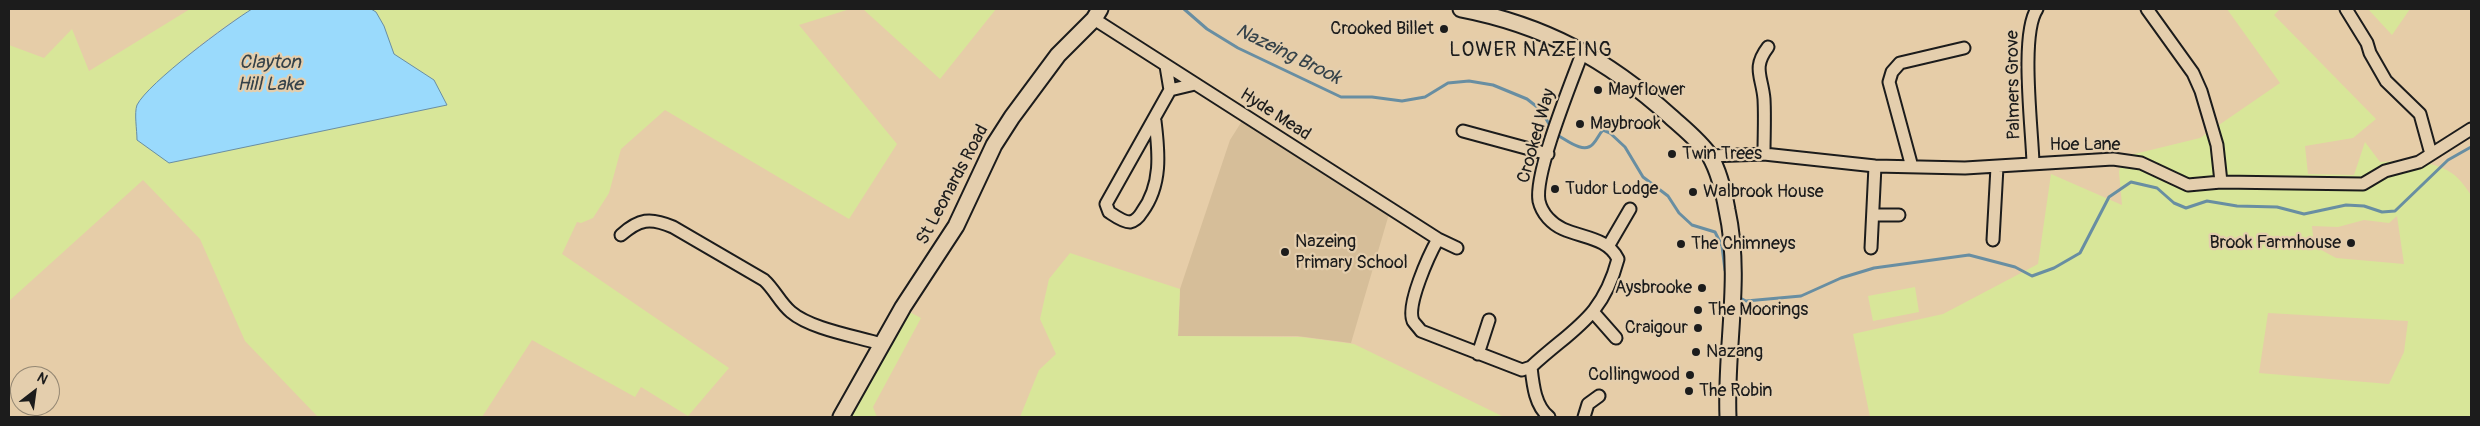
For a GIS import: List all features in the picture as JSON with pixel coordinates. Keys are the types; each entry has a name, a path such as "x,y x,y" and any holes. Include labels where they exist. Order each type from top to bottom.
{"street":[{"path":"1461,9 1508,20 1542,31 1583,51 1620,74 1646,95 1710,156 1727,210 1732,252 1732,324 1728,417"},
{"name":"Palmers Grove","path":"2033,163 2028,41 2031,18 2037,9"},
{"path":"2147,9 2183,58 2201,91 2217,145 2221,182"},
{"path":"2346,9 2367,43 2370,53 2386,81 2420,114 2430,154"},
{"name":"Hyde Mead","path":"1097,14 1166,66 1438,239 1457,248"},
{"name":"St Leonards Road","path":"841,417 881,344 956,226 994,145 1012,117 1058,55 1097,14"},
{"path":"1764,154 1764,97 1758,74 1760,58 1768,47"},
{"path":"1912,167 1889,82 1892,72 1900,63 1964,48"},
{"name":"Crooked Way","path":"1583,51 1548,154 1538,192 1539,203 1544,213 1552,222 1563,229 1609,245"},
{"path":"1155,121 1158,167 1153,195 1138,219 1131,222 1122,220 1109,212 1106,204 1155,121 1170,90 1166,66"},
{"path":"1170,90 1195,84"},
{"name":"Hoe Lane","path":"1710,156 1764,154 1875,166 1912,167 1997,167 2033,163 2113,159 2140,163 2188,185 2221,182 2363,184 2385,171 2407,167 2471,129"},
{"path":"1463,131 1548,154"},
{"path":"1871,248 1875,166"},
{"path":"1993,240 1997,167"},
{"path":"1438,239 1422,272 1412,310 1413,321 1421,330 1511,368 1522,370 1531,367 1594,313 1613,277 1618,259 1609,245 1630,209"},
{"path":"1873,215 1899,215"},
{"path":"621,235 633,225 645,221 660,221 764,280 775,290 790,311 803,320 881,344"},
{"path":"1594,313 1616,338"},
{"path":"1478,354 1489,320"},
{"path":"1531,367 1536,397 1544,413 1549,417"},
{"path":"1584,417 1588,404 1599,396"}],"shaded area":[{"name":"Nazeing Primary School","path":"1242,121 1389,214 1351,343 1297,336 1178,336 1180,289 1230,140"}],"green space":[{"path":"190,9 252,9 222,28 190,53 160,80 137,106 169,163 447,105 434,80 394,54 384,26 376,12 371,9 850,9 799,25 897,144 849,219 665,110 621,149 609,193 593,218 581,223 577,222 562,254 729,368 688,416 641,387 635,397 532,340 482,417 318,417 245,341 200,239 143,180 9,301 9,45 44,58 72,29 89,71"},
{"path":"863,9 996,9 940,79"},
{"path":"2227,9 2280,9 2274,15 2376,119 2353,138 2305,146 2308,174 2354,175 2365,142 2380,162 2418,162 2445,169 2458,178 2471,195 2471,417 1870,417 1853,334 1943,314 2038,264 2051,174 2122,205 2119,172 2122,157 2200,138 2280,83","holes":["2397,216 2404,264 2336,258 2314,246 2312,226 2338,227 2364,220 2389,223","2268,313 2408,321 2404,352 2389,384 2259,373"]},
{"path":"2368,9 2410,9 2392,35"},
{"path":"1070,253 1180,289 1178,336 1301,337 1354,344 1504,417 1020,417 1039,370 1056,354 1040,319 1049,279"},
{"path":"1915,287 1919,312 1873,321 1868,296"},
{"path":"898,306 921,318 873,407 877,417 835,417"}],"water":[{"name":"Clayton Hill Lake","path":"252,9 371,9 376,12 384,26 394,54 434,80 447,105 169,163 137,140 137,105 144,95 172,69 208,40"}],"waterway":[{"name":"Nazeing Brook","path":"1184,9 1207,29 1238,48 1341,97 1372,97 1402,101 1425,97 1448,83 1469,81 1493,85 1527,99 1541,110 1549,124"},
{"name":"Nazeing Brook","path":"1559,136 1576,146 1585,148 1593,144 1603,130 1610,133 1625,147 1643,177 1668,196 1679,213 1692,225 1715,232 1722,246 1725,270"},
{"name":"Nazeing Brook","path":"1740,298 1746,301 1801,296 1841,278 1874,268 1969,255 2015,267 2032,276 2054,268 2080,253 2109,197 2131,182 2157,188 2174,203 2186,208 2207,201 2237,206 2277,207 2304,214 2346,205 2364,206 2382,212 2395,211 2448,160 2471,147"}],"place":[{"name":"Crooked Billet","path":"1444,29"},
{"name":"Mayflower","path":"1598,90"},
{"name":"Maybrook","path":"1580,124"},
{"name":"Twin Trees","path":"1672,154"},
{"name":"Tudor Lodge","path":"1555,189"},
{"name":"Walbrook House","path":"1693,192"},
{"name":"Brook Farmhouse","path":"2351,243"},
{"name":"The Chimneys","path":"1681,244"},
{"name":"Nazeing Primary School","path":"1285,252"},
{"name":"Aysbrooke","path":"1702,288"},
{"name":"The Moorings","path":"1698,310"},
{"name":"Craigour","path":"1698,328"},
{"name":"Nazang","path":"1696,352"},
{"name":"Collingwood","path":"1690,375"},
{"name":"The Robin","path":"1689,391"}],"district":[{"name":"LOWER NAZEING","path":"1531,51"}]}
